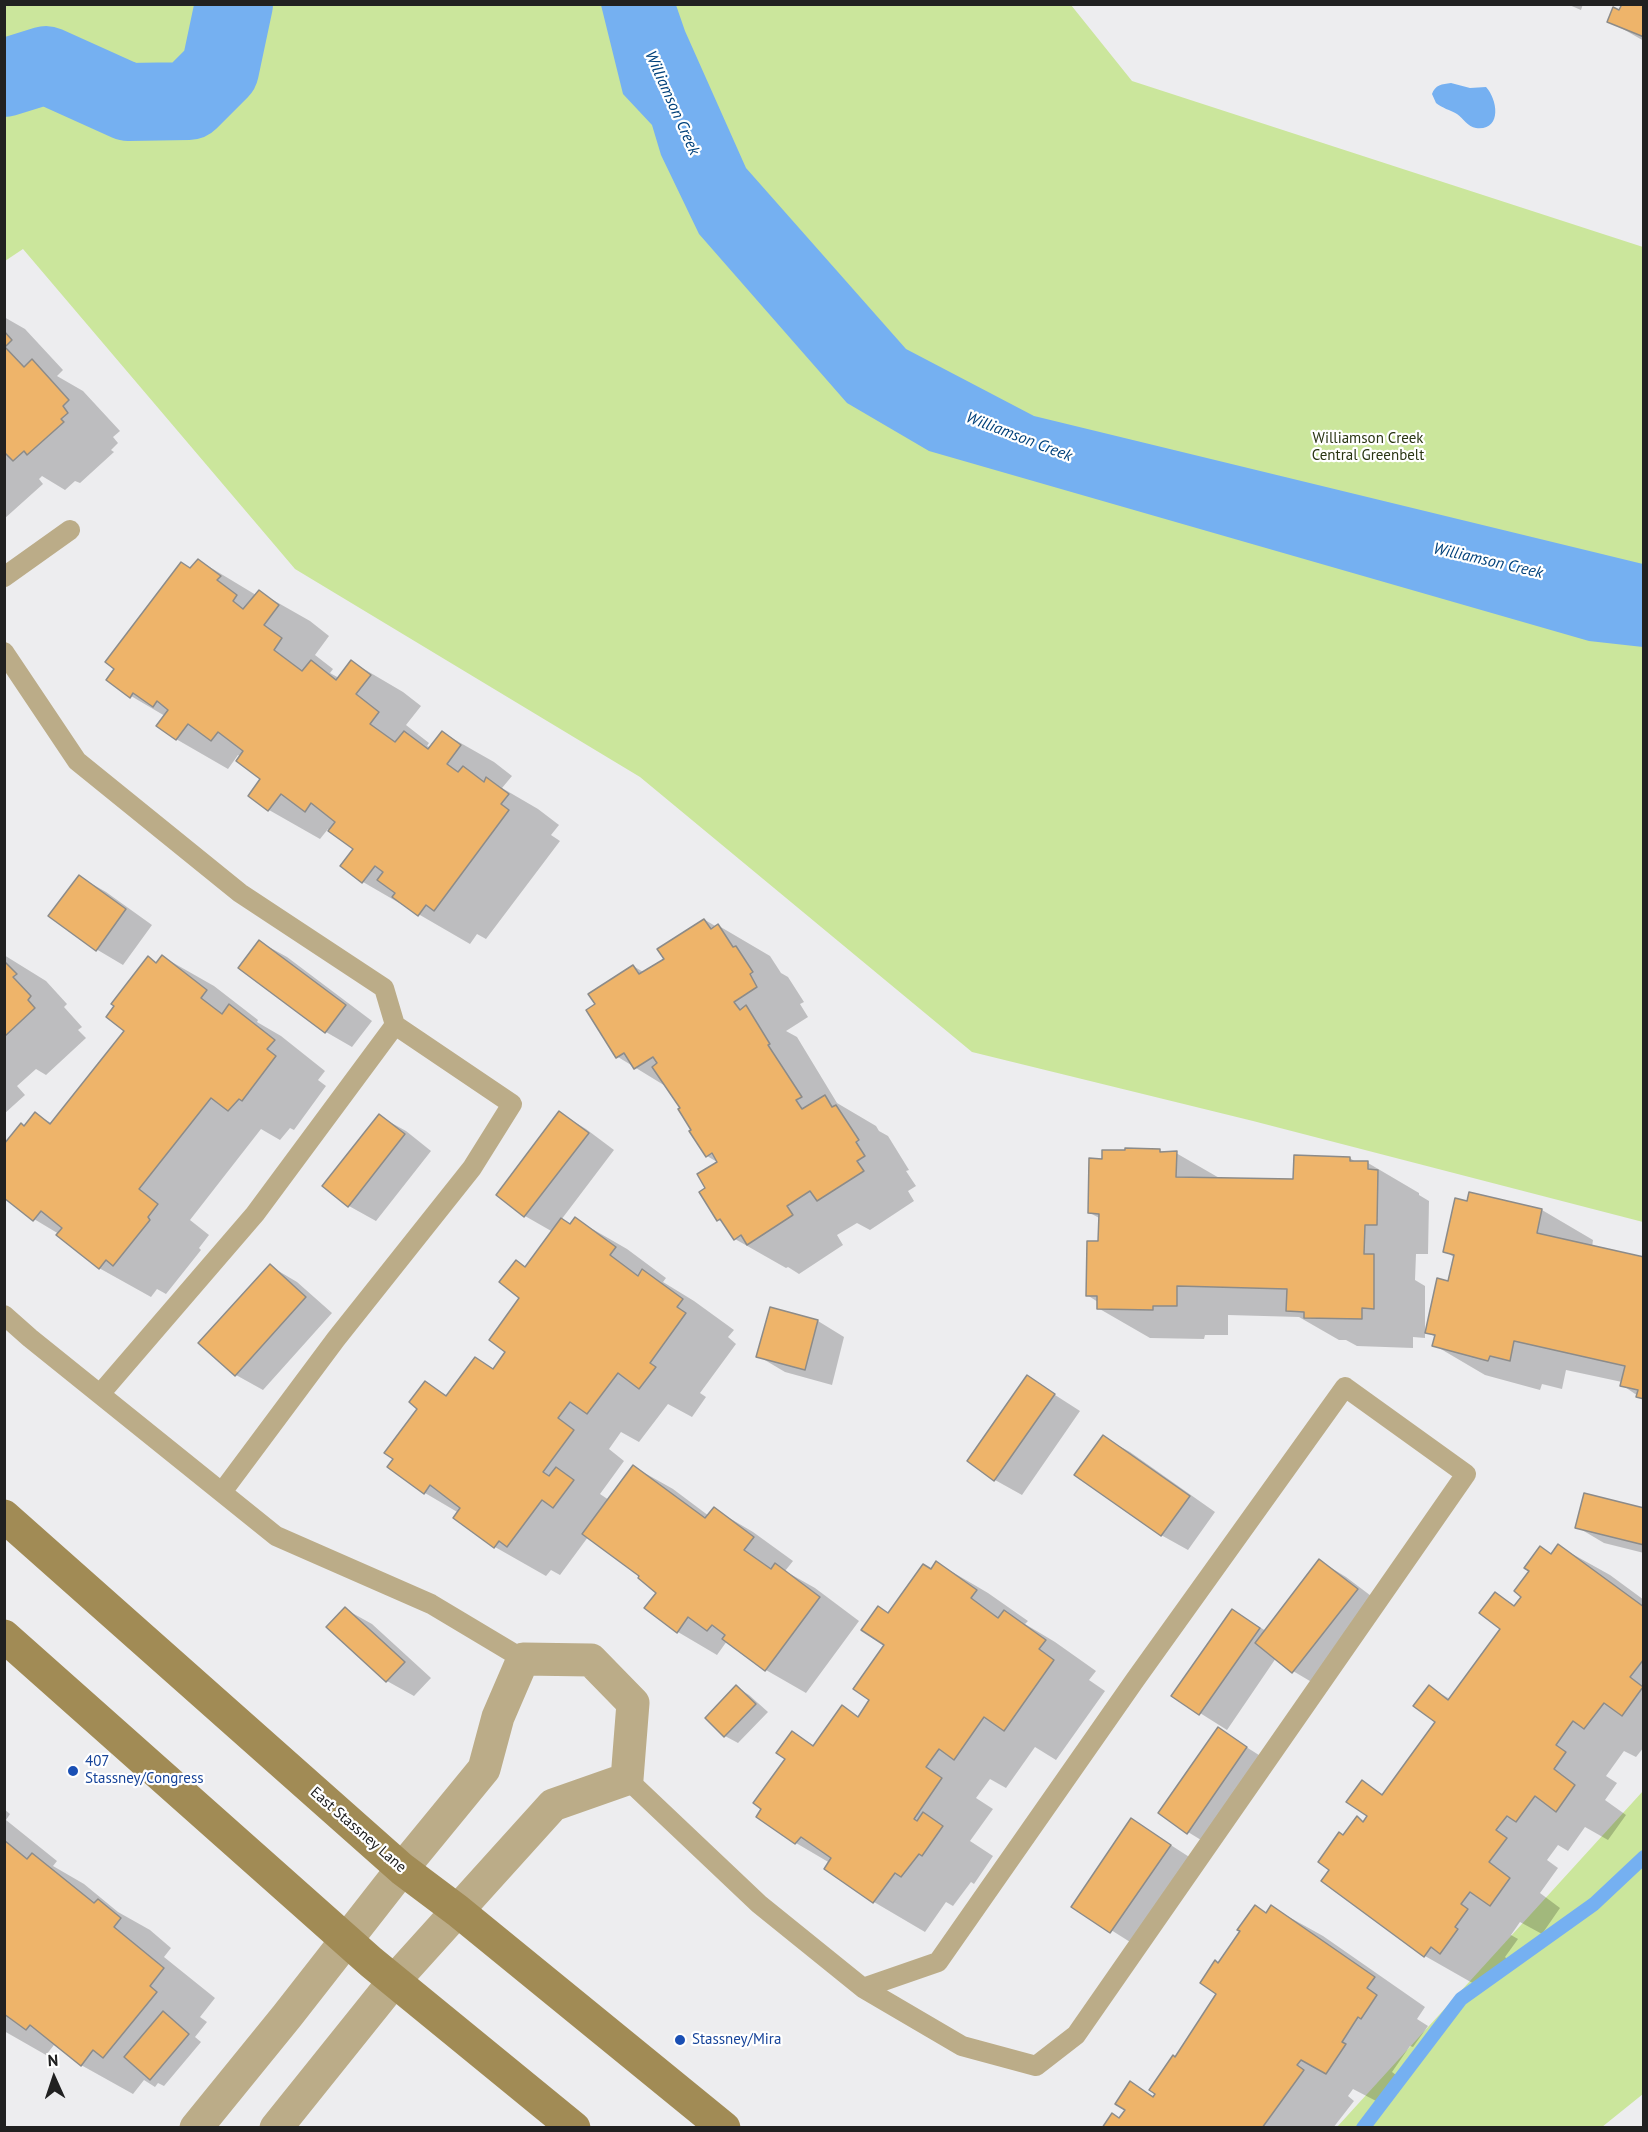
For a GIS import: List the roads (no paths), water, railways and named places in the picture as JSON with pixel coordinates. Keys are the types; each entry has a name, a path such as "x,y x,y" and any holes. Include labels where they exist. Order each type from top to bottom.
{"main road":[{"name":"East Stassney Lane","path":"4,1516 402,1869 458,1911 724,2127"},
{"path":"4,1636 346,1940 574,2127"}],"street":[{"path":"196,2127 484,1769 498,1717 523,1659 591,1660 633,1703 627,1779 553,1805 394,1981 276,2127"}],"lane":[{"path":"4,577 70,530"},
{"path":"4,652 77,761 240,893 384,988 395,1025 512,1104 472,1168 336,1339 222,1492"},
{"path":"99,1394 255,1214 395,1025"},
{"path":"4,1315 276,1536 431,1604 523,1659"},
{"path":"627,1779 759,1904 863,1988 962,2046 1036,2066 1076,2035 1466,1474 1345,1387 1135,1680 938,1962 863,1988"}],"water":[{"name":"Williamson Creek","path":"601,5 676,5 685,31 746,168 906,349 1034,416 1643,564 1643,647 1589,641 929,451 847,403 699,234 661,155 652,125 623,94"},
{"path":"1451,83 1470,88 1486,87 1495,106 1494,120 1490,125 1484,128 1473,127 1457,114 1436,103 1432,94 1435,89"}],"waterway":[{"path":"4,78 46,65 128,102 189,101 220,70 234,4"},
{"path":"1363,2128 1461,1999 1594,1904 1644,1857"}],"place":[{"name":"407 Stassney/Congress","path":"73,1771"},
{"name":"Stassney/Mira","path":"680,2040"}],"park label":[{"name":"Williamson Creek Central Greenbelt","path":"1368,448"}]}
